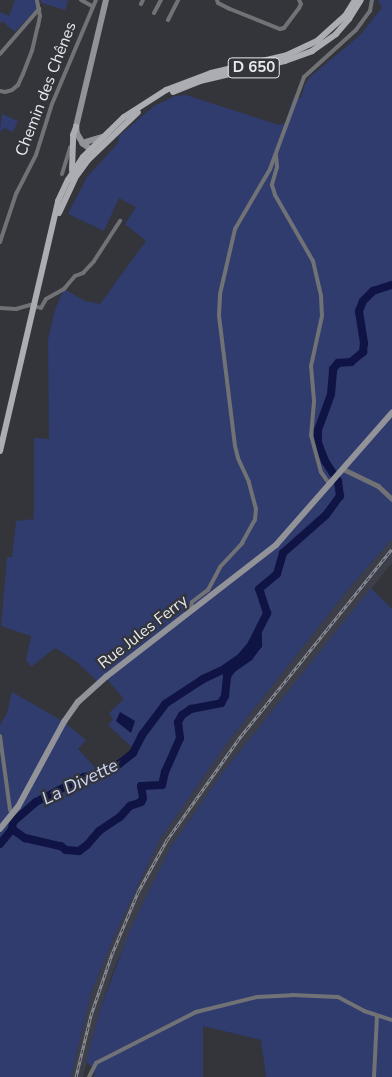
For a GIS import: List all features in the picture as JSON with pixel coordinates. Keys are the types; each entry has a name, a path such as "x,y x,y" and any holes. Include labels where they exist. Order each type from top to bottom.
{"main road":[{"path":"72,173 73,143 76,127 106,0"},
{"name":"D 650","path":"0,451 58,201 72,173 102,137 133,111 181,83 211,73 287,55 303,48 330,31 345,16 354,0"},
{"name":"D 650","path":"51,232 68,190 92,150 138,113 175,91 200,81 285,61 312,51 336,34 350,19 361,0"},
{"path":"76,127 83,140 92,150"},
{"path":"83,140 102,137"},
{"name":"Rue Jules Ferry","path":"0,829 18,806 64,722 78,702 276,545 392,413"}],"street":[{"path":"0,91 12,90 18,85 23,74 32,51 38,26 39,9 37,0"},
{"path":"81,0 92,6"},
{"name":"Chemin des Chênes","path":"0,240 16,194 36,154 52,104 96,0"},
{"path":"154,12 160,0"},
{"path":"168,20 178,0"},
{"path":"217,0 218,3 280,29 284,28 299,8 301,4 299,0"},
{"path":"191,612 192,602 208,590 220,567 242,543 255,520 256,509 249,482 236,452 218,306 235,229 267,175 304,76 356,30 370,12 372,0"},
{"path":"0,54 39,9"},
{"path":"62,174 73,143"},
{"path":"276,154 277,167 272,185 275,195 313,261 321,297 322,316 312,366 314,402 311,435 321,472 331,483"},
{"path":"0,308 34,306 41,308 46,298 64,289 75,276 83,273 94,261 120,221"},
{"path":"343,469 378,486 392,499"},
{"path":"0,736 10,810"},
{"path":"88,1077 96,1064 189,1015 210,1007 238,1001 292,995 338,997 377,1016 392,1020"},
{"path":"374,1077 377,1016"}],"shaded area":[{"path":"15,0 35,0 37,8 15,32 2,21 0,24 0,12 9,16"},
{"path":"40,0 68,1 65,10 42,3"},
{"path":"378,0 392,0 392,539 350,587 227,743 160,839 115,934 91,993 71,1077 0,1077 0,725 7,713 12,692 64,722 86,740 78,749 101,774 119,764 135,750 108,725 113,719 109,713 124,699 106,678 99,683 77,662 55,648 31,667 26,660 31,636 1,626 7,557 12,557 16,521 34,519 34,438 49,439 48,340 55,310 64,289 85,301 100,304 146,241 125,224 136,207 119,198 104,231 68,214 87,177 118,143 119,136 154,106 175,96 186,95 279,125 285,123 294,96 301,98 305,84 310,77 359,36 382,8"},
{"path":"2,114 18,121 13,132 4,128 0,133"},
{"path":"392,539 392,563 223,772 170,848 114,968 100,1010 83,1077 71,1077 91,993 115,934 160,839 227,743 350,587"},
{"path":"371,588 392,609 392,1077 266,1077 261,1040 203,1026 203,1077 94,1077 95,1069 86,1062 100,1010 130,930 170,848 223,772"},
{"path":"120,712 135,721 131,733 116,721"}],"waterway":[{"name":"La Divette","path":"0,844 12,829 13,822 36,802 84,777 101,774 119,764 133,753 142,735 165,704 203,679 224,669 241,657 251,645 267,613 259,589 277,574 283,553 326,515 340,496 338,481 325,461 318,443 318,430 331,394 333,369 338,363 351,362 363,352 364,343 359,311 363,301 373,291 392,285"},
{"name":"La Divette","path":"12,829 25,838 61,846 66,850 79,851 87,845 99,831 120,817 130,806 141,802 143,798 141,786 162,785 165,772 180,738 178,722 182,715 191,709 221,703 225,696 227,676 232,669 249,657 258,645 258,636"}],"railway":[{"path":"76,1077 91,1015 112,954 138,892 167,840 241,736 392,549"}]}
